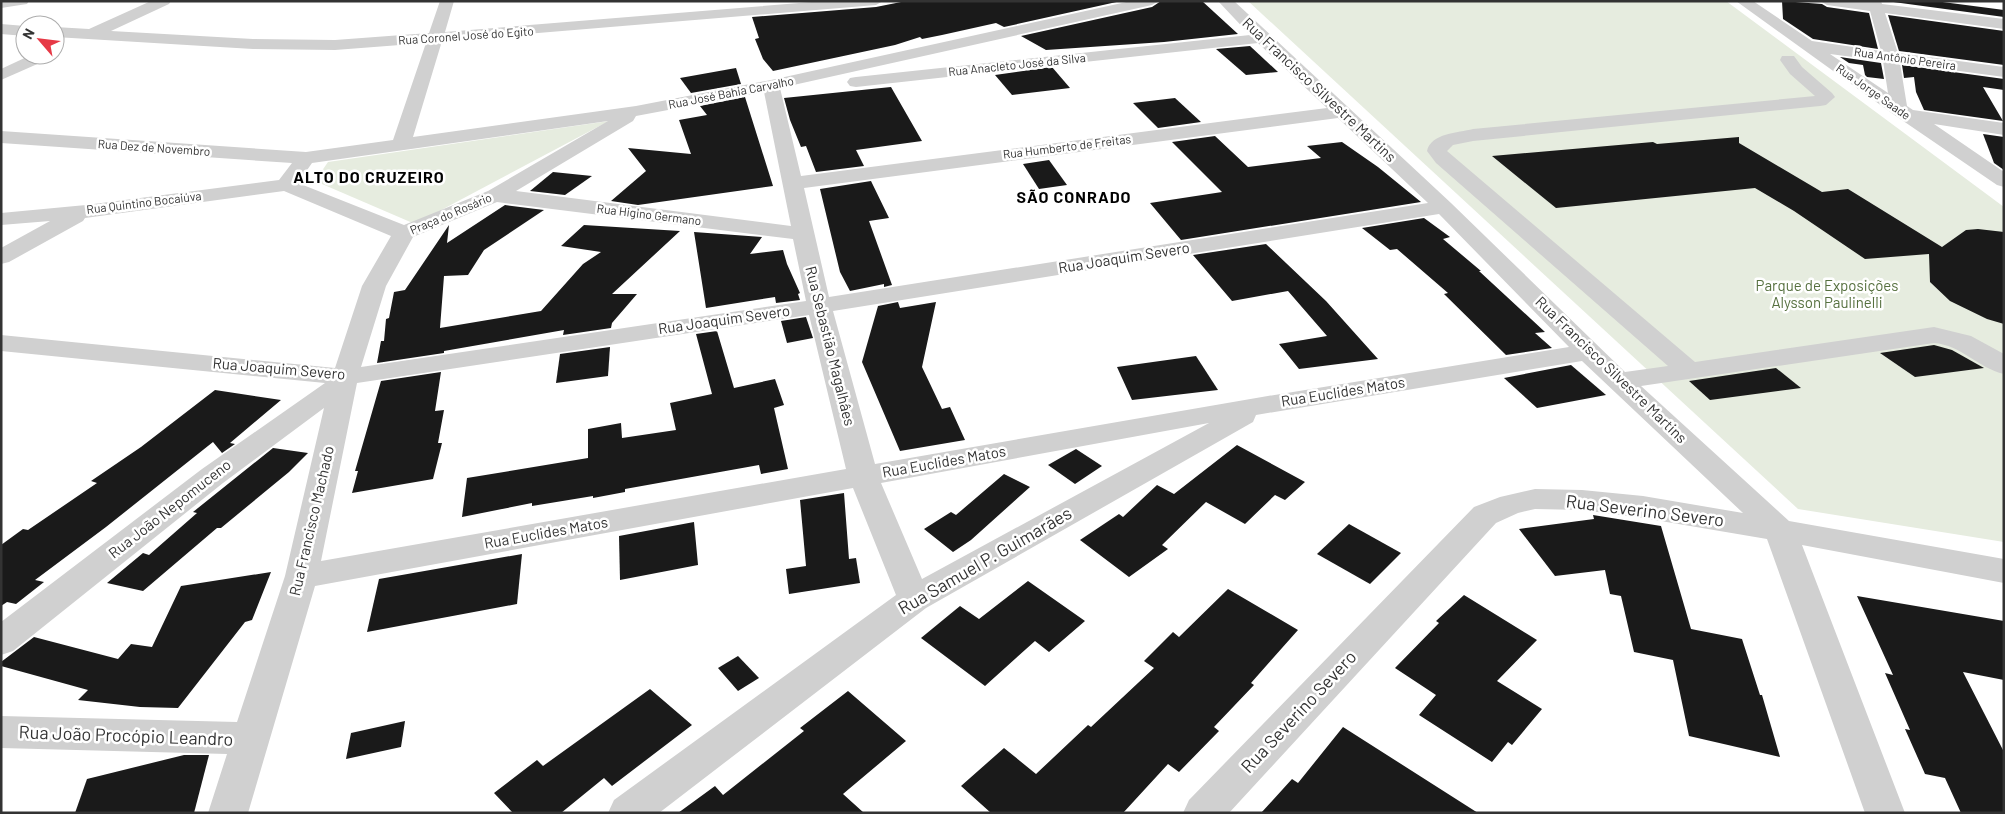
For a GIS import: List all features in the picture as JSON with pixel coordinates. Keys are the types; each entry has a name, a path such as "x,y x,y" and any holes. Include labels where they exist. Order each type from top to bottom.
{"street":[{"path":"1,4 22,1"},
{"path":"65,46 164,1"},
{"path":"400,144 447,1"},
{"name":"Rua Coronel José do Egito","path":"65,33 301,46 436,38 710,9 876,1"},
{"name":"Rua José Bahia Carvalho","path":"306,158 636,111 772,87 1152,1"},
{"name":"Rua Francisco Silvestre Martins","path":"1225,1 1262,38 1444,207 1588,352 1780,530 1884,813"},
{"name":"Rua Jorge Saade","path":"1743,1 2004,181"},
{"path":"1827,1 1875,4 2004,24"},
{"path":"1875,4 1891,57 1902,112 2004,128"},
{"path":"1,29 15,30"},
{"name":"Rua Anacleto José da Silva","path":"772,87 948,73 1262,38"},
{"name":"Rua Antônio Pereira","path":"1806,45 2004,72"},
{"path":"1689,371 1443,159 1437,151 1438,146 1447,141 1473,135 1820,101 1826,97 1821,90 1792,67 1788,60"},
{"path":"1,75 23,65"},
{"name":"Rua Sebastião Magalhâes","path":"772,87 819,306 862,476 914,599"},
{"name":"Praça do Rosário","path":"286,185 404,233 495,195 636,111"},
{"name":"Rua Humberto de Freitas","path":"792,182 1342,112"},
{"name":"Rua Dez de Novembro","path":"1,137 306,158"},
{"path":"286,185 306,158"},
{"name":"Rua Quintino Bocaiúva","path":"1,220 286,185"},
{"name":"Rua Higino Germano","path":"495,195 803,234"},
{"name":"Rua Joaquim Severo","path":"1,343 344,380 1444,207"},
{"path":"1,257 86,211"},
{"name":"Rua Francisco Machado","path":"228,813 302,576 344,380 374,286 404,233"},
{"path":"1620,382 1934,335 1946,335 1965,342 2004,366"},
{"name":"Rua Euclides Matos","path":"302,576 1262,405 1588,352"},
{"name":"Rua João Nepomuceno","path":"1,641 232,460 344,380"},
{"name":"Rua Samuel P. Guimarães","path":"628,813 914,599 1262,405"},
{"name":"Rua Severino Severo","path":"1203,813 1486,515 1511,504 1535,499 1582,500 1643,507 2004,571"},
{"name":"Rua João Procópio Leandro","path":"1,732 251,739"}],"green space":[{"name":"Parque de Exposições Alysson Paulinelli","path":"1248,1 1726,1 2004,207 2004,542 1798,509"},
{"path":"609,121 415,224 315,181 328,162"}],"building":[{"path":"906,1 1121,1 1004,27 996,23 922,39 920,37 895,45 773,71 763,59 755,39 759,38 752,17 876,7"},
{"path":"1161,1 1202,1 1238,34 1164,42 1046,50 1021,36 1152,7"},
{"path":"1782,1 1822,4 1827,7 1869,13 1878,49 1813,39 1783,19"},
{"path":"1886,1 1935,1 2004,10 2004,17"},
{"path":"1888,15 2004,31 2004,65 1899,51"},
{"path":"1250,46 1278,72 1246,75 1216,49"},
{"path":"1840,57 1881,63 1884,79 1867,77 1863,65 1849,63"},
{"path":"1902,65 2004,79 2004,90 1983,87 2003,121 1924,110 1916,92 1914,77 1904,78"},
{"path":"1052,67 1070,88 1012,95 995,75"},
{"path":"736,68 741,84 691,93 680,78"},
{"path":"891,87 922,141 856,150 864,166 816,172 806,146 801,147 790,120 784,98"},
{"path":"745,97 773,186 638,205 611,201 646,171 628,148 691,154 679,120 707,115 700,106"},
{"path":"1175,98 1201,122 1158,128 1133,103"},
{"path":"1983,134 2004,137 2004,170 1994,163"},
{"path":"1215,136 1248,167 1321,158 1307,146 1342,142 1378,167 1421,202 1181,240 1150,203 1222,192 1172,142"},
{"path":"1739,137 1739,143 1822,192 1848,189 1942,247 1966,230 1978,229 2004,232 2004,324 1987,319 1950,301 1930,282 1929,254 1865,259 1794,211 1755,188 1556,208 1492,156 1653,142 1657,144"},
{"path":"1049,160 1067,185 1039,189 1023,164"},
{"path":"553,172 592,176 565,195 530,191"},
{"path":"871,181 889,218 869,221 892,285 884,287 884,284 850,291 840,272 820,189"},
{"path":"505,205 544,210 484,250 468,275 444,276 440,328 541,311 583,264 601,252 561,246 584,225 680,231 612,294 637,294 612,323 611,328 563,335 564,330 444,351 444,353 377,363 381,341 384,341 386,319 389,318 394,292 405,290 449,225 447,243"},
{"path":"1424,218 1450,237 1443,239 1481,271 1479,271 1545,332 1535,333 1552,348 1506,355 1444,294 1448,293 1397,249 1390,250 1362,228"},
{"path":"694,232 762,237 750,254 783,250 800,293 798,294 800,300 776,303 775,297 706,308"},
{"path":"1266,244 1326,301 1378,359 1299,369 1279,344 1327,336 1288,291 1232,301 1193,255"},
{"path":"898,302 900,308 936,302 922,367 942,409 950,407 965,440 900,451 862,362 878,306"},
{"path":"806,317 813,338 787,343 781,321"},
{"path":"717,331 734,388 775,379 784,405 774,408 788,469 761,474 759,465 625,489 625,492 593,498 593,496 532,506 532,503 462,517 467,478 588,458 588,429 621,423 622,438 676,430 670,403 712,394 696,334"},
{"path":"1934,345 1952,350 1984,368 1915,377 1880,353"},
{"path":"610,347 608,376 556,383 560,354"},
{"path":"1196,356 1218,390 1132,400 1117,367"},
{"path":"1571,365 1606,395 1537,408 1504,378"},
{"path":"1776,368 1801,388 1710,400 1689,381"},
{"path":"441,372 435,411 444,410 438,443 442,443 433,479 352,493 358,471 355,471 381,381"},
{"path":"215,390 281,400 230,443 235,444 222,453 213,442 106,527 35,580 44,582 16,604 7,602 1,606 1,545 23,529 28,530 97,483 91,481 141,447"},
{"path":"1237,445 1305,482 1285,500 1275,495 1245,524 1206,502 1162,545 1168,549 1129,577 1080,540 1119,514 1123,517 1157,485 1174,494"},
{"path":"273,448 308,453 289,472 221,528 217,528 143,591 107,583 143,553 149,555 197,513 193,512"},
{"path":"1076,449 1102,466 1075,484 1048,465"},
{"path":"1004,474 1030,487 971,540 953,552 924,529 951,512 956,515"},
{"path":"844,493 849,559 856,558 860,583 789,594 786,569 806,566 800,500"},
{"path":"1593,515 1661,526 1691,629 1742,639 1760,695 1762,695 1780,757 1689,736 1673,660 1634,652 1621,596 1610,594 1605,570 1555,576 1519,529 1594,519"},
{"path":"694,522 698,565 620,580 619,536"},
{"path":"1349,524 1401,553 1370,584 1317,554"},
{"path":"522,554 517,604 367,632 379,579"},
{"path":"271,572 252,620 245,622 178,708 140,707 78,700 88,690 1,666 1,662 34,637 118,659 131,644 152,647 181,586"},
{"path":"1028,581 1085,621 1049,652 1035,641 985,686 921,638 960,606 979,619"},
{"path":"1228,589 1298,630 1251,683 1254,685 1214,727 1219,731 1179,772 1168,764 1123,813 991,813 961,786 1004,748 1036,774 1088,725 1091,727 1154,668 1144,661 1173,632 1179,637"},
{"path":"1464,595 1537,640 1497,681 1542,709 1512,745 1508,742 1492,762 1419,715 1436,695 1395,668 1439,623 1436,621"},
{"path":"1857,596 2004,621 2004,680 1963,672 2004,752 2004,813 1961,813 1945,778 1925,774 1905,729 1910,730 1885,673 1893,675"},
{"path":"738,656 759,678 738,691 718,668"},
{"path":"650,689 692,725 612,786 604,778 561,813 513,813 494,793 537,760 543,766"},
{"path":"848,691 906,741 843,794 864,813 678,813 715,786 723,795 804,731 800,728"},
{"path":"405,721 401,747 346,759 351,733"},
{"path":"1343,727 1478,813 1261,813 1292,779 1298,783"},
{"path":"184,755 209,755 194,813 75,813 87,779"}],"district":[{"name":"ALTO DO CRUZEIRO","path":"369,177"},
{"name":"SÃO CONRADO","path":"1074,197"}]}
